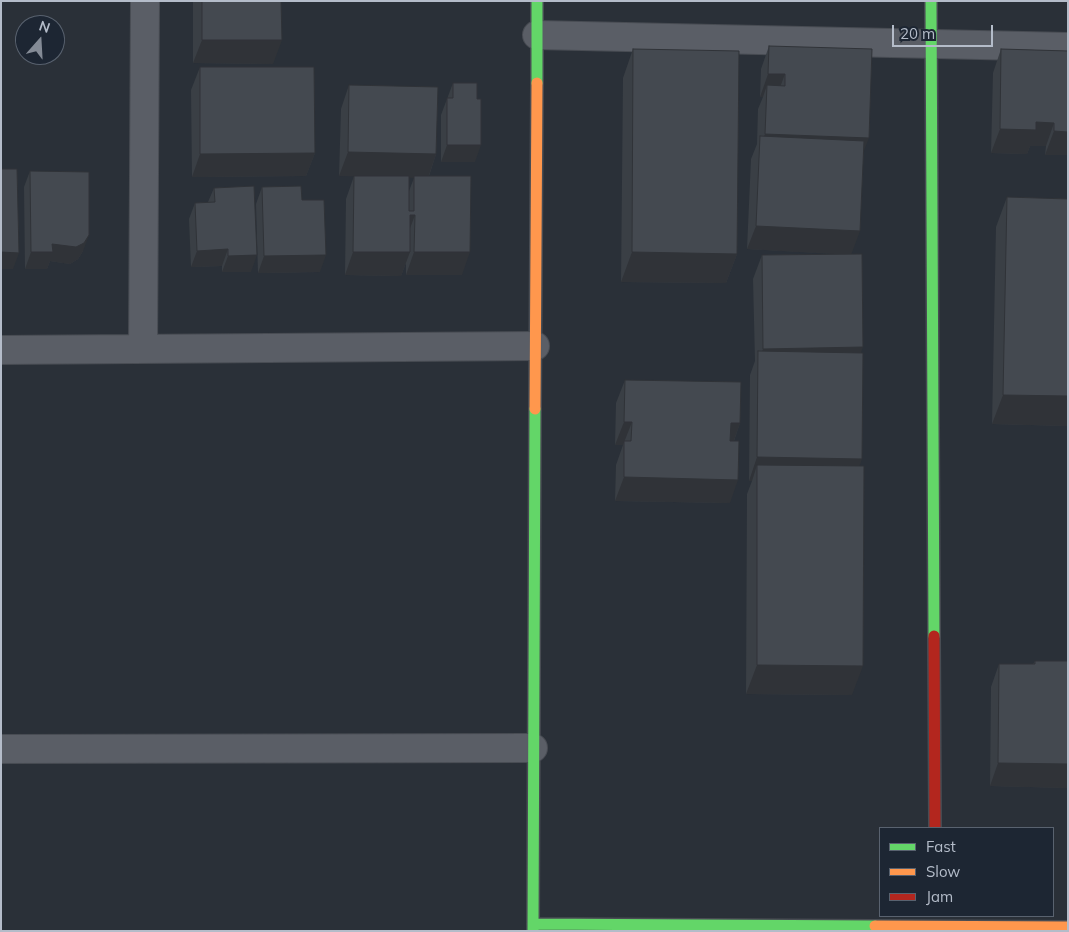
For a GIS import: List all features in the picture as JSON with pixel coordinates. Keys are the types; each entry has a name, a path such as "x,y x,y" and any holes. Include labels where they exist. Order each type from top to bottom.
{"street":[{"path":"143,349 144,1"},
{"path":"537,1 533,927 936,921 1068,927"},
{"path":"931,1 935,827"},
{"path":"537,35 1068,47"},
{"path":"1,350 535,346"},
{"path":"1,749 533,748"}],"building":[{"path":"202,1 281,1 282,40 202,40"},
{"path":"769,46 872,49 869,138 765,134 767,85 785,86 785,74 768,74"},
{"path":"633,49 739,51 737,254 632,252"},
{"path":"1001,49 1068,51 1068,132 1054,131 1054,123 1036,122 1036,130 1000,129"},
{"path":"200,67 314,67 315,153 200,154"},
{"path":"453,83 477,83 477,99 481,99 481,145 447,145 447,98 453,98"},
{"path":"349,85 438,87 436,154 348,152"},
{"path":"760,136 864,141 860,231 756,226"},
{"path":"1,169 17,169 19,253 1,252"},
{"path":"30,171 89,172 89,235 84,243 76,247 52,244 53,252 31,252"},
{"path":"354,176 409,176 409,211 414,211 414,176 471,176 470,252 414,252 415,215 410,215 410,252 353,252"},
{"path":"254,186 257,255 228,256 228,249 197,251 195,203 215,202 214,188"},
{"path":"301,186 302,200 324,200 326,255 264,256 262,187"},
{"path":"1007,197 1068,199 1068,396 1003,395"},
{"path":"862,254 863,347 763,349 762,255"},
{"path":"758,351 863,353 862,459 757,457"},
{"path":"625,380 741,382 740,423 731,423 730,441 739,441 738,480 624,477 624,441 631,441 632,422 624,422"},
{"path":"757,465 864,466 863,666 757,665"},
{"path":"1035,661 1068,661 1068,764 998,763 999,664 1035,664"}],"traffic: fast":[{"path":"537,1 537,83"},
{"path":"931,1 934,636"},
{"path":"533,931 535,409"},
{"path":"533,924 875,926"}],"traffic: slow":[{"path":"535,409 537,83"},
{"path":"875,926 1068,927"}],"traffic: jam":[{"path":"934,636 935,827"}]}
